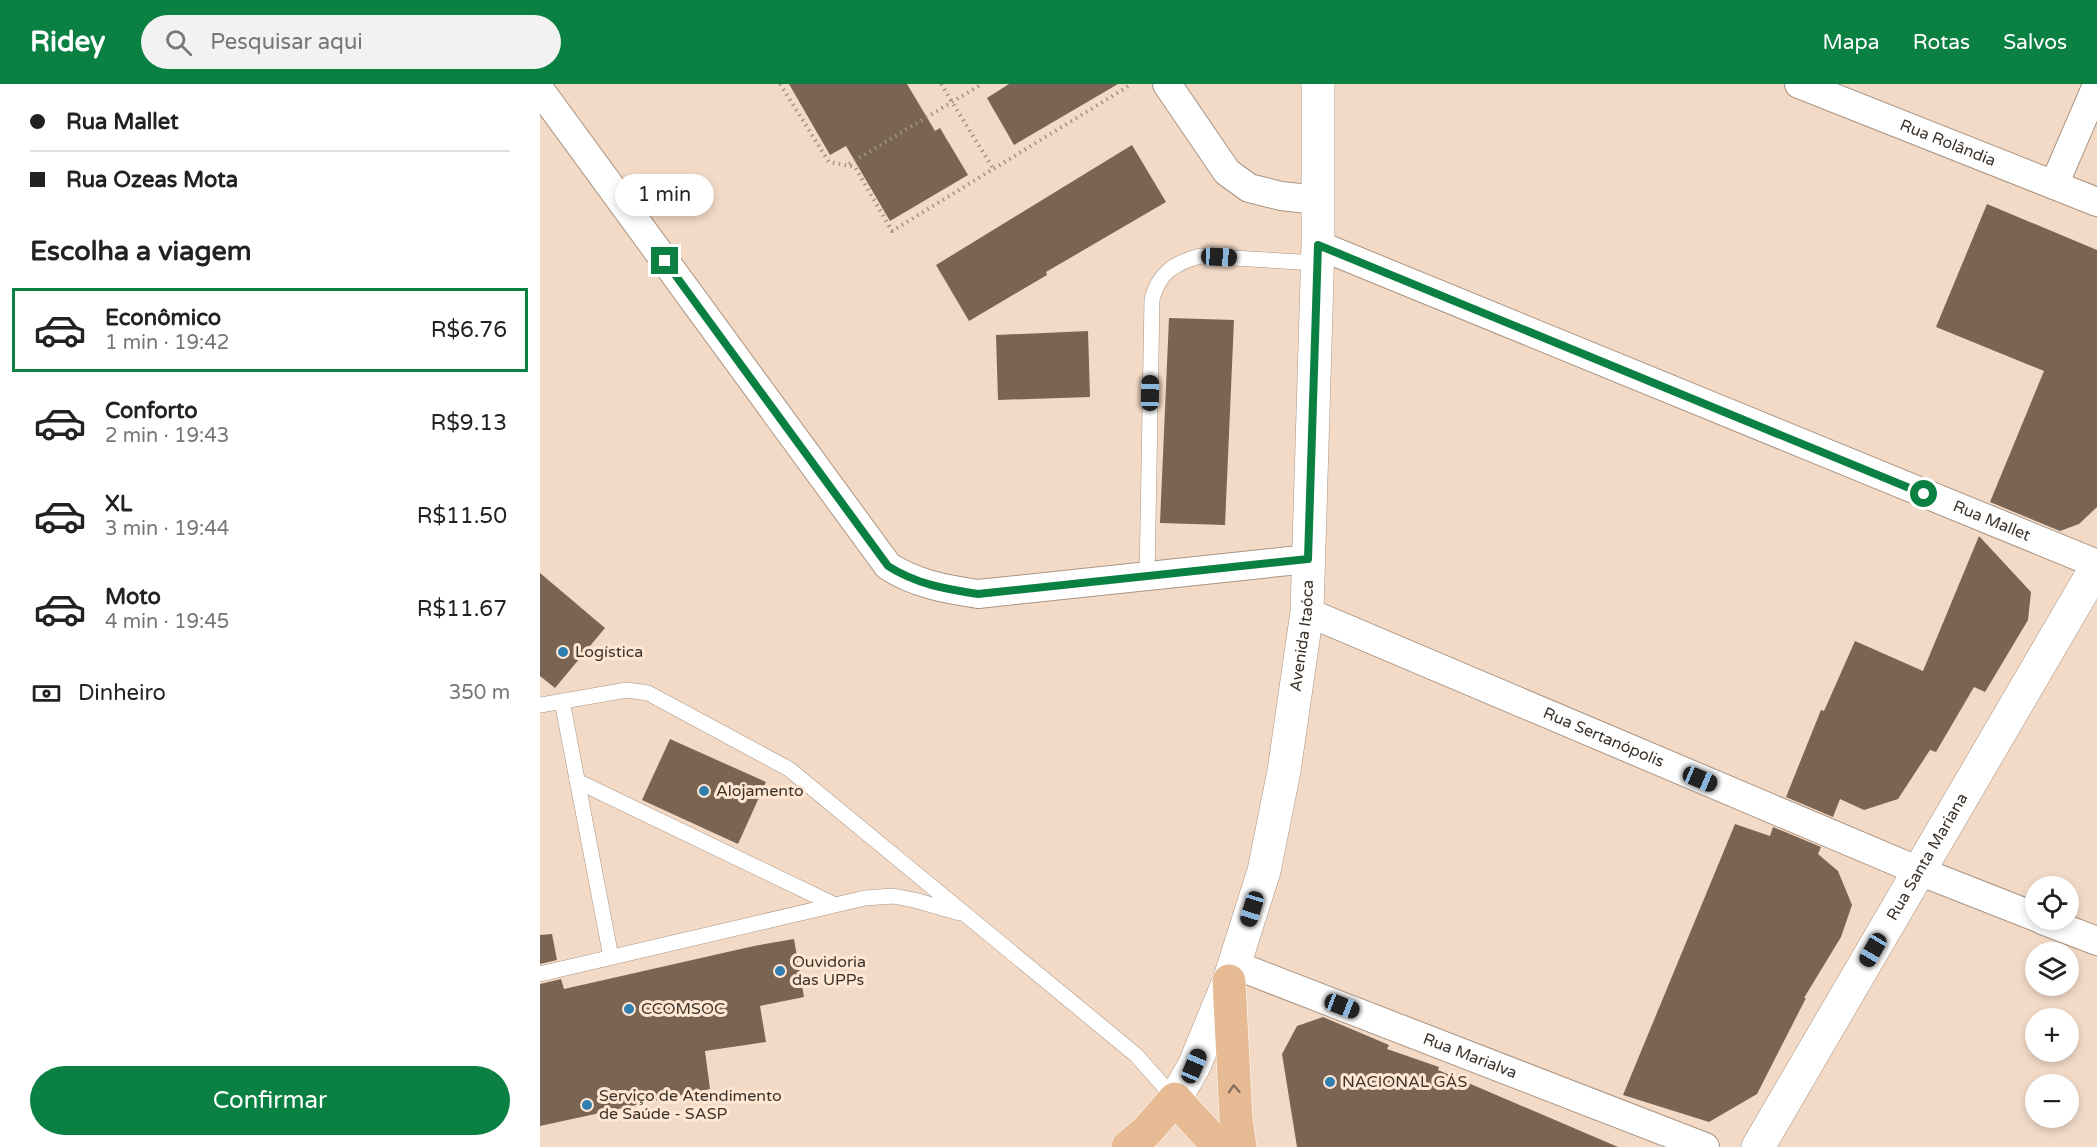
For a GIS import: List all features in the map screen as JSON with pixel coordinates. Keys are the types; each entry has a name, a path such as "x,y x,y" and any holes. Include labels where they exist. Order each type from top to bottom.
{"main road":[{"name":"Avenida Itaóca","path":"1143,1142 1175,1099 1194,1066 1232,973 1264,871 1284,771 1307,612 1318,254 1318,84"},
{"name":"Rua Santa Mariana","path":"1758,1147 2097,565"},
{"path":"1232,973 1236,1118 1240,1147"},
{"path":"1175,1099 1219,1147"}],"street":[{"path":"1167,84 1227,172 1250,188 1281,196 1318,200"},
{"name":"Rua Rolândia","path":"1799,84 2097,202"},
{"path":"2054,185 2097,85"},
{"path":"540,90 888,566 906,578 944,589 978,594 1308,559"},
{"name":"Rua Mallet","path":"1318,254 2097,565"},
{"name":"Rua Sertanópolis","path":"1307,612 1919,871 2025,913"},
{"path":"2068,930 2097,941"},
{"name":"Rua Marialva","path":"1232,973 1705,1147"}],"lane":[{"path":"1147,577 1152,299 1156,285 1176,265 1184,260 1200,256 1318,254"},
{"path":"540,705 627,690 648,693 789,769 1136,1055 1175,1099"},
{"path":"562,701 611,957"},
{"path":"577,781 833,904"},
{"path":"540,974 865,898 893,897 914,900 966,915"}],"path":[{"path":"780,84 829,162 855,167 892,231 1132,84"},
{"path":"941,84 994,170"},
{"path":"848,164 982,84"}],"building":[{"path":"789,84 907,84 935,131 940,128 968,175 890,221 846,146 830,155"},
{"path":"1009,84 1118,84 1014,145 987,98"},
{"path":"1132,145 1166,202 1046,272 1047,275 969,321 936,265"},
{"path":"1987,204 2097,250 2097,507 2079,524 2060,531 1990,502 2044,371 1936,327"},
{"path":"1169,318 1234,320 1225,525 1160,523"},
{"path":"1088,331 1090,397 998,400 996,335"},
{"path":"1979,536 2031,592 2028,620 1985,692 1974,687 1936,752 1930,750 1898,799 1864,810 1840,799 1833,817 1786,797 1821,710 1824,711 1855,641 1923,671"},
{"name":"Logística","path":"540,573 605,628 555,688 540,676"},
{"name":"Alojamento","path":"670,739 766,782 738,844 642,800"},
{"path":"1735,824 1770,836 1773,827 1821,847 1818,854 1838,871 1852,905 1841,937 1804,998 1806,998 1757,1094 1709,1122 1623,1095"},
{"path":"552,934 557,960 540,964 540,935"},
{"path":"794,939 804,997 760,1006 766,1042 705,1051 710,1089 540,1126 540,984 561,979 564,989"},
{"path":"1323,1017 1389,1045 1387,1049 1439,1067 1438,1070 1618,1147 1297,1147 1282,1054 1297,1026"}],"place":[{"name":"Logística","path":"563,652"},
{"name":"Alojamento","path":"704,791"},
{"name":"Ouvidoria das UPPs","path":"780,971"},
{"name":"CCOMSOC","path":"629,1009"},
{"name":"NACIONAL GÁS","path":"1330,1082"},
{"name":"Serviço de Atendimento de Saúde - SASP","path":"587,1105"}],"route":[{"path":"665,261 888,566 906,578 944,589 978,594 1308,559 1318,245 1924,494"}]}
